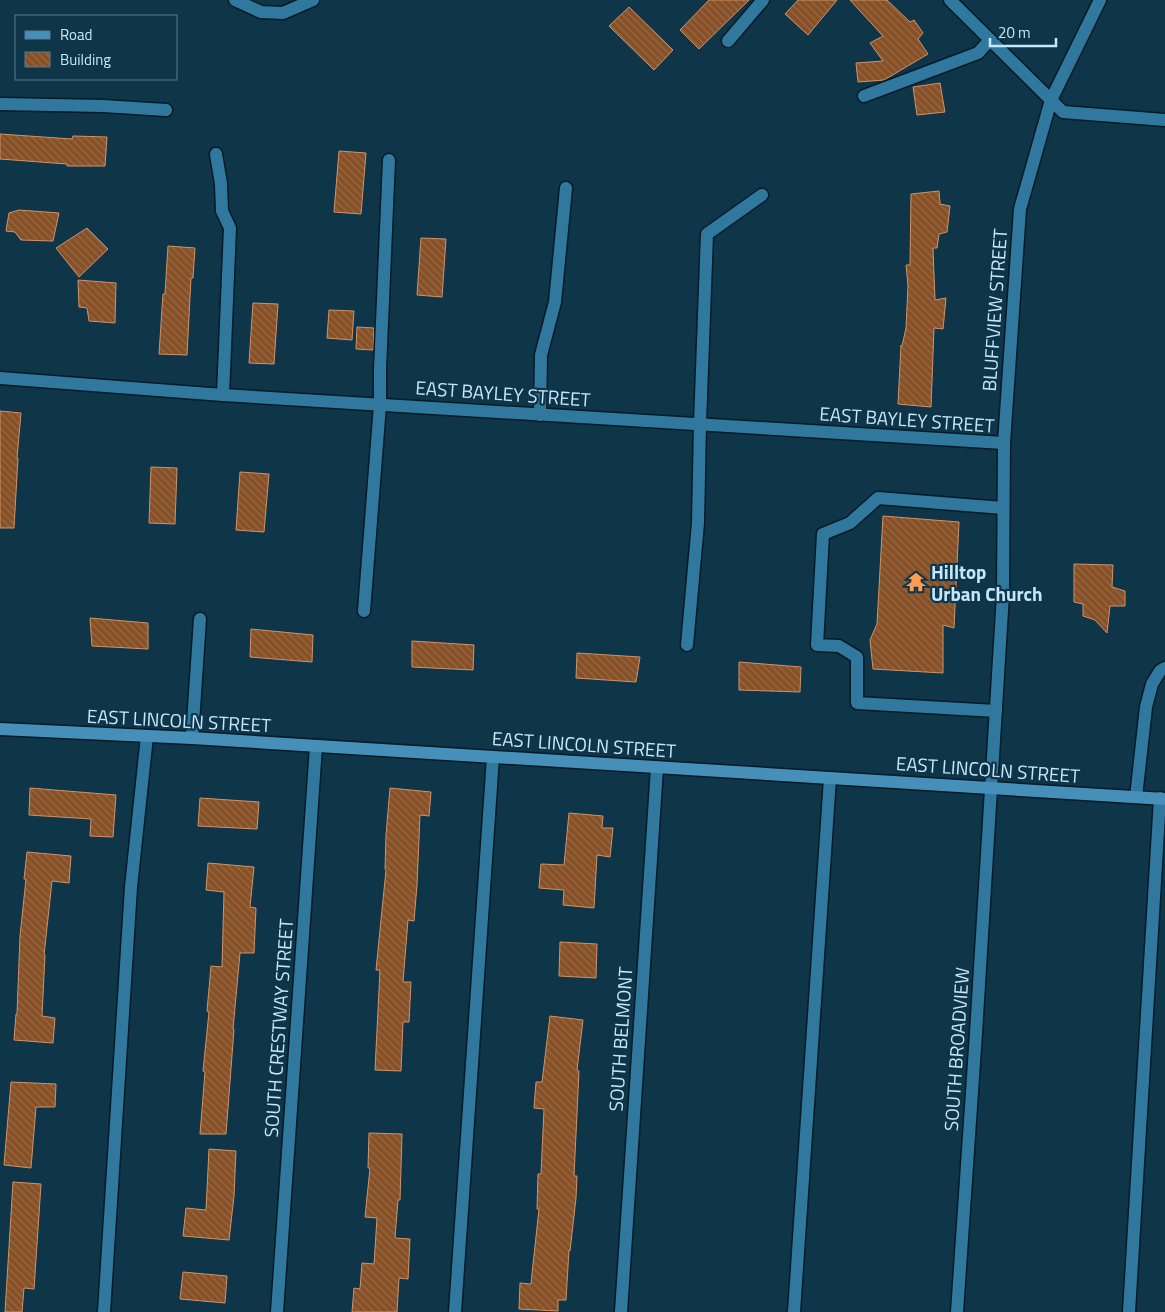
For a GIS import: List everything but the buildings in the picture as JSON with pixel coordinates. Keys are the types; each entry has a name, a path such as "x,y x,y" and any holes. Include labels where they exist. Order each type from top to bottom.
{"street":[{"path":"235,0 261,12 283,13 313,0"},
{"path":"728,41 763,0"},
{"path":"950,0 1063,112 1165,120"},
{"name":"BLUFFVIEW STREET","path":"991,788 1002,594 1004,443 1020,209 1051,100 1100,0"},
{"path":"864,96 978,53 990,40"},
{"path":"0,104 103,106 166,110"},
{"path":"216,154 221,184 222,211 230,228 223,395"},
{"path":"364,611 380,405 389,160"},
{"path":"540,415 541,355 555,302 566,188"},
{"path":"687,645 698,523 707,234 762,195"},
{"name":"EAST BAYLEY STREET","path":"0,378 223,395 1004,443"},
{"path":"996,711 856,704 857,657 839,646 817,645 823,534 850,523 878,498 1003,508"},
{"path":"192,738 200,619"},
{"path":"1136,797 1146,707 1152,684 1165,668"},
{"name":"EAST LINCOLN STREET","path":"0,729 192,738 1163,798"},
{"path":"104,1312 131,887 147,736"},
{"name":"SOUTH CRESTWAY STREET","path":"277,1312 316,746"},
{"path":"455,1312 493,757"},
{"name":"SOUTH BELMONT","path":"620,1312 657,768"},
{"path":"794,1312 830,778"},
{"name":"SOUTH BROADVIEW","path":"957,1312 991,788"},
{"path":"1129,1312 1163,798"}],"place":[{"name":"Hilltop Urban Church","path":"916,582"}]}
